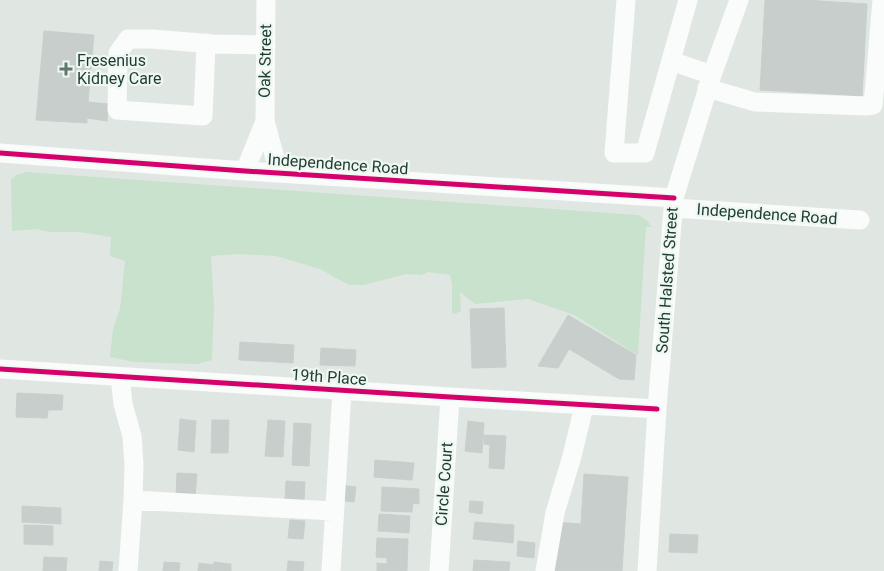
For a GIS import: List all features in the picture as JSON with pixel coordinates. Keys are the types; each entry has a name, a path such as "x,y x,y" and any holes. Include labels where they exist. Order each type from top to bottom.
{"street":[{"name":"Oak Street","path":"266,0 265,122 279,173"},
{"path":"626,0 614,152 645,153 688,0"},
{"name":"South Halsted Street","path":"647,571 673,203 709,81 739,0"},
{"path":"671,61 755,102 873,105 882,0"},
{"path":"206,43 203,116 117,110 118,53 128,39 266,45"},
{"name":"Oak Street","path":"245,171 265,122"},
{"name":"Independence Road","path":"0,153 673,203 860,220"},
{"name":"19th Place","path":"0,369 450,398 657,409"},
{"path":"120,377 123,404 132,436 134,465 128,571"},
{"path":"331,571 342,391"},
{"name":"Circle Court","path":"439,571 450,398"},
{"path":"546,571 555,513 584,406"},
{"path":"133,500 334,511"}],"green space":[{"path":"26,172 638,215 646,220 651,227 646,227 638,355 574,315 528,299 475,304 460,292 461,311 455,314 452,313 452,284 450,275 428,272 421,275 406,274 364,285 349,285 320,269 276,256 238,254 211,256 214,307 212,360 198,364 134,362 110,357 113,329 120,309 125,261 110,256 111,237 79,232 50,232 36,229 12,231 11,180 16,175"}],"building":[{"path":"765,0 806,0 867,4 862,96 760,90"},
{"name":"Fresenius Kidney Care","path":"44,31 94,35 88,102 108,104 107,121 87,118 87,123 36,120"},
{"path":"504,308 506,367 472,368 470,309"},
{"path":"568,315 636,355 634,380 619,379 569,349 558,368 538,366"},
{"path":"240,342 294,345 293,363 239,360"},
{"path":"321,348 356,350 355,366 320,365"},
{"path":"17,393 63,395 62,410 48,410 47,418 16,417"},
{"path":"180,419 196,421 194,452 178,450"},
{"path":"212,420 229,420 228,453 211,453"},
{"path":"268,420 285,421 283,457 265,456"},
{"path":"468,421 484,423 482,453 465,451"},
{"path":"294,423 311,424 309,466 292,465"},
{"path":"484,435 506,436 504,469 489,468 490,445 484,444"},
{"path":"375,460 414,463 412,480 374,477"},
{"path":"177,473 197,474 195,497 176,495"},
{"path":"584,474 628,477 622,571 552,571 555,522 581,524"},
{"path":"286,481 305,482 304,500 285,499"},
{"path":"340,485 356,487 354,502 338,500"},
{"path":"382,487 419,489 419,504 413,503 412,512 381,511"},
{"path":"470,501 483,502 482,514 469,512"},
{"path":"22,506 61,508 61,524 22,522"},
{"path":"379,514 410,516 409,533 378,531"},
{"path":"290,520 305,521 303,539 288,538"},
{"path":"475,522 514,525 513,543 473,539"},
{"path":"24,525 53,526 53,545 24,544"},
{"path":"670,534 698,535 697,553 669,552"},
{"path":"377,538 408,539 407,571 377,571 377,563 387,564 387,558 376,557"},
{"path":"518,541 535,543 534,558 517,556"},
{"path":"44,557 67,558 66,571 43,571"},
{"path":"474,560 510,562 509,571 473,571"},
{"path":"100,561 113,562 112,571 99,571"},
{"path":"288,561 304,562 303,571 287,571"},
{"path":"164,562 180,563 179,571 163,571"},
{"path":"214,562 231,564 231,571 213,571"},
{"path":"199,563 213,565 212,571 198,571"}],"cycle path":[{"path":"0,153 245,171 674,198"},
{"path":"0,369 657,409"}],"place":[{"name":"Fresenius Kidney Care","path":"66,69"}]}
